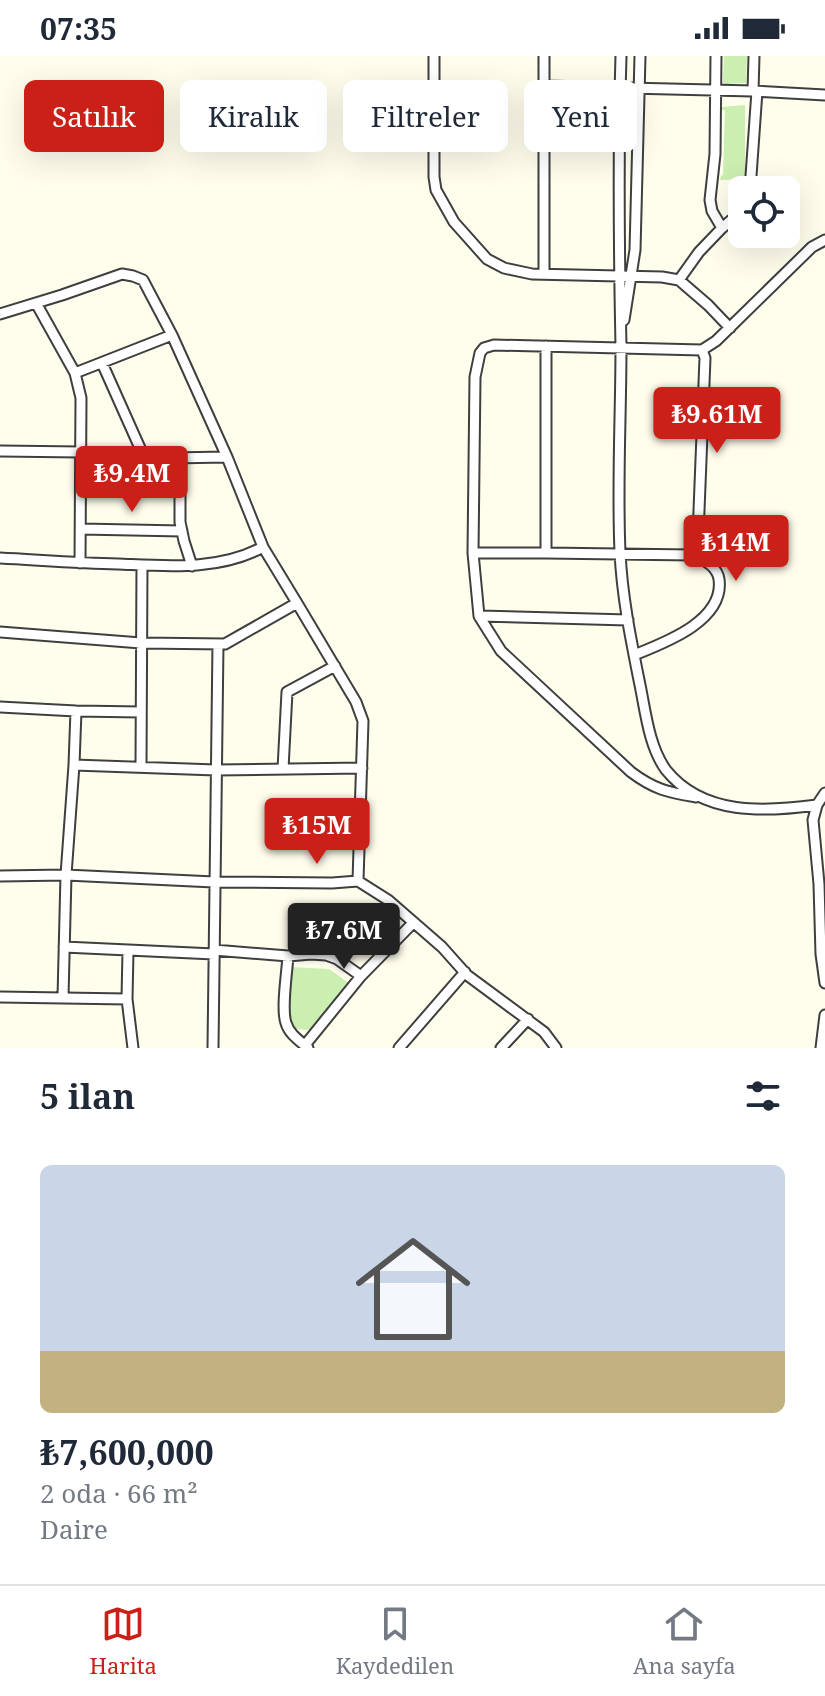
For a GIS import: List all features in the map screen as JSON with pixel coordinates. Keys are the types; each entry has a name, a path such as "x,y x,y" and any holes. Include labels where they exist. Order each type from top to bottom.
{"street":[{"path":"434,56 436,190 454,222 487,259 504,268 532,274 679,280 730,328"},
{"path":"544,56 545,80"},
{"path":"620,80 621,56"},
{"path":"621,348 635,250 640,56"},
{"path":"716,56 715,154 710,200 712,211 722,228"},
{"path":"751,176 754,56"},
{"path":"639,89 825,95"},
{"path":"544,274 545,152"},
{"path":"620,152 620,554 634,655 654,746 660,761 696,797"},
{"path":"679,280 699,252 728,223"},
{"path":"817,805 784,810 749,809 719,805 662,791 647,784 501,651 479,616 473,553 475,377 480,353 494,345 702,350 730,328 812,247 825,240 825,228"},
{"path":"0,314 122,274 143,280 172,335 227,457 263,547 356,702 363,721 358,881"},
{"path":"36,303 75,373 81,398 80,563"},
{"path":"75,373 172,335"},
{"path":"546,346 546,553"},
{"path":"692,555 698,536 705,358 702,350"},
{"path":"102,363 144,457"},
{"path":"0,451 170,458 227,457"},
{"path":"170,458 180,476 182,531 192,566"},
{"path":"81,529 182,531"},
{"path":"0,558 192,566 236,559 263,547"},
{"path":"473,553 692,555 714,567 720,583 710,612 665,642 634,655"},
{"path":"141,767 142,565"},
{"path":"0,632 141,643 225,644 297,603"},
{"path":"479,616 628,620"},
{"path":"213,1048 218,644"},
{"path":"283,769 287,692 335,666"},
{"path":"0,707 141,712"},
{"path":"63,997 66,875 76,711"},
{"path":"74,765 216,770 362,768"},
{"path":"825,793 817,805 813,820 825,983"},
{"path":"0,876 66,875 214,882 358,881 388,900 442,947 465,972 544,1032 556,1048"},
{"path":"288,956 286,1026 306,1047 361,976 413,923"},
{"path":"64,947 326,955 361,976"},
{"path":"128,951 127,999 133,1048"},
{"path":"399,1048 465,972"},
{"path":"0,997 127,999"},
{"path":"821,1048 825,1015"},
{"path":"501,1048 528,1019"}],"green space":[{"path":"724,56 747,56 746,83 723,83"},
{"path":"745,105 745,176 728,176 728,180 720,180 723,175 725,110 721,110 722,107"},
{"path":"290,967 329,969 350,984 313,1028 307,1030 291,1028 288,1024 286,971"}]}
